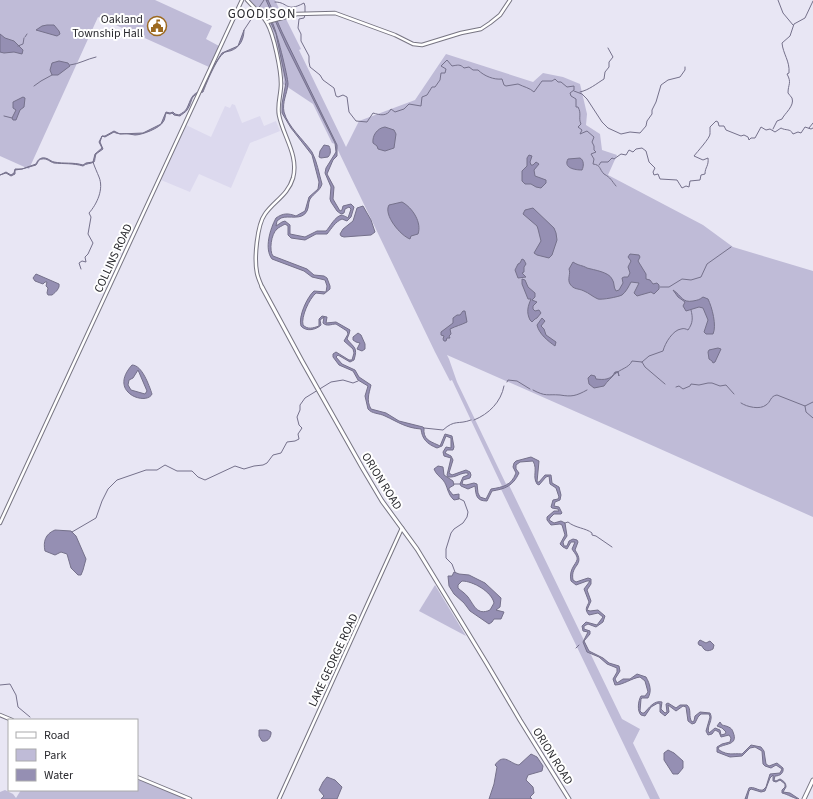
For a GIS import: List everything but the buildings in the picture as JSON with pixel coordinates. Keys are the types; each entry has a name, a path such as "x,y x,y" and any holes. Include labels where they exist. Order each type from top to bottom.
{"main road":[{"name":"ORION ROAD","path":"262,287 302,361 382,501 420,556 569,799"},
{"path":"804,798 813,780"}],"street":[{"name":"COLLINS ROAD","path":"0,523 242,0"},
{"path":"247,0 266,22 297,14 335,13 395,35 413,44 422,45 461,33 481,29 500,15 510,0"},
{"name":"ORION ROAD","path":"262,287 256,266 261,222 268,210 281,198 294,175 294,158 279,116 278,103 281,85 280,73 272,32 266,22"},
{"name":"LAKE GEORGE ROAD","path":"279,799 402,528"},
{"path":"0,715 10,719"},
{"path":"138,777 190,799"}],"shaded area":[{"path":"232,104 235,105 242,123 260,116 264,126 276,121 280,131 250,143 231,188 199,174 190,192 161,180 186,125 211,137 225,106 230,108"}],"green space":[{"path":"0,0 155,0 212,26 206,39 219,46 209,67 98,17 29,169 0,156"},
{"path":"249,0 275,0 301,49 299,50 346,147 359,121 415,100 446,54 533,82 543,73 563,77 580,84 587,114 586,125 600,134 602,150 617,155 608,175 703,225 733,247 813,271 813,517 447,355 457,382 506,484 508,483 622,719 640,729 633,743 660,799 650,799 500,487 502,486 452,380 450,381 435,352 335,144 332,143 313,104 283,84 284,80 274,35 269,23 273,22 271,18 267,19"},
{"path":"435,585 466,636 419,611"},
{"path":"138,778 185,799 0,799 0,792 5,790 13,794 16,798 20,791 138,791"}],"water":[{"path":"266,0 268,0 337,145 337,156 333,160 327,174 334,187 333,199 340,211 342,210 343,206 351,204 354,207 351,217 347,221 342,219 340,220 327,234 316,234 305,240 291,238 288,235 288,226 285,224 277,229 273,235 271,247 273,256 307,269 314,275 324,276 327,278 330,286 330,289 324,294 316,293 311,299 304,313 303,325 309,328 319,326 319,319 322,316 327,317 326,323 336,322 350,330 347,339 355,350 354,360 350,362 338,355 336,357 342,364 355,370 359,377 371,385 368,400 371,409 386,413 399,421 423,427 424,435 427,439 440,446 445,434 452,436 454,447 453,450 447,450 445,453 451,456 453,460 449,473 452,475 466,470 470,472 470,478 463,480 462,484 477,484 480,497 486,499 491,489 506,485 512,481 516,473 513,467 516,461 531,457 539,461 537,482 539,482 545,475 551,475 552,483 559,487 561,495 560,500 555,502 554,506 559,507 562,513 554,514 549,520 554,523 561,521 565,523 567,536 563,542 564,546 567,546 569,541 573,539 577,540 578,542 575,550 579,559 574,571 573,580 576,582 588,578 591,579 591,584 587,590 591,601 587,610 598,610 605,616 603,622 596,627 588,624 584,626 584,629 590,631 590,634 584,641 589,651 603,658 609,663 619,666 620,671 615,679 617,683 623,679 630,679 637,674 646,677 650,693 648,698 641,699 640,711 642,713 657,702 662,702 661,709 665,713 667,712 666,704 668,703 676,708 680,705 687,705 692,722 694,721 695,716 700,712 710,713 711,718 708,728 709,733 715,728 720,730 721,735 725,734 726,732 722,728 717,726 720,722 722,725 729,727 732,730 734,740 730,743 718,748 722,752 728,754 742,754 751,745 761,747 764,751 766,764 769,766 777,763 783,768 782,773 775,776 774,780 776,781 780,779 783,781 785,783 786,787 783,792 790,793 799,799 782,793 785,784 780,780 776,782 773,781 773,775 770,778 765,791 761,792 751,789 747,799 745,799 749,788 763,790 766,787 770,774 780,773 782,769 776,765 771,768 765,766 763,764 762,751 755,747 750,748 742,756 730,757 717,752 717,747 730,742 731,738 729,735 721,737 719,732 715,730 712,734 708,735 706,731 710,717 709,714 701,714 695,723 692,724 688,721 686,707 683,706 676,711 668,705 669,712 665,716 660,712 660,704 658,703 651,707 645,716 641,715 638,709 639,701 641,696 645,696 648,692 645,681 640,677 615,685 613,679 617,672 617,668 607,664 599,657 587,652 583,642 588,632 583,631 582,626 586,622 597,625 603,617 598,613 589,615 587,611 586,608 589,602 584,589 590,581 576,585 571,581 571,572 577,559 577,556 572,549 575,542 571,542 567,549 563,547 560,544 565,535 562,525 551,525 547,520 547,517 554,511 559,511 558,509 551,507 553,500 558,499 559,497 556,488 550,484 549,476 546,477 539,485 536,481 533,461 520,462 516,465 516,469 519,473 511,484 505,488 492,491 487,501 479,499 476,495 475,486 468,489 460,484 463,477 468,475 468,473 451,477 448,477 447,475 451,458 444,456 443,452 446,447 451,448 451,438 446,436 442,446 437,448 430,445 426,441 421,429 406,426 368,409 365,396 368,386 358,380 353,371 339,365 333,357 333,354 336,352 349,360 352,360 354,353 353,349 344,341 348,334 347,331 336,324 328,325 323,323 324,317 320,320 321,325 316,328 311,330 301,326 300,322 306,302 314,291 326,292 327,286 325,280 312,277 304,271 272,259 268,250 268,245 276,218 286,214 296,216 305,211 309,197 318,189 319,182 312,155 291,128 282,113 286,82 276,34 271,23 272,22 279,42 288,84 284,112 292,128 312,152 317,163 322,184 320,188 310,199 308,210 305,214 299,217 281,218 277,221 276,226 285,221 290,225 290,234 305,237 317,231 326,231 339,216 342,215 348,218 351,209 349,207 345,209 344,213 341,214 331,202 331,187 325,173 326,168 336,152 335,143 286,45"},
{"path":"47,25 54,25 60,34 57,36 36,30"},
{"path":"244,30 243,37 238,46"},
{"path":"0,34 5,38 14,41 23,50 22,54 14,52 0,52"},
{"path":"238,46 221,55 203,92 193,97 186,112 180,116 172,113 166,113 161,124 166,112 173,112 179,115 185,111 193,95 202,91 213,67 222,53"},
{"path":"59,61 68,63 70,66 58,75 52,75 50,70 52,63"},
{"path":"23,97 25,98 24,107 20,110 16,120 13,120 12,118 16,110 13,108 13,102"},
{"path":"161,124 155,129 138,135 126,134 143,133"},
{"path":"385,127 394,130 396,134 394,148 385,151 378,149 373,143 373,140 377,131"},
{"path":"114,131 119,134 114,132 105,137 102,136"},
{"path":"102,136 100,142 103,149 96,154 93,163 83,166 54,163 42,159 39,160 42,158 44,158 54,162 83,165 93,162 95,154 102,148 99,142"},
{"path":"324,145 329,146 330,153 328,157 321,158 319,157 320,151"},
{"path":"529,155 532,156 530,162 531,165 536,162 539,164 534,170 535,176 546,180 546,183 541,188 531,184 525,184 522,181 522,171 527,166 527,158"},
{"path":"580,158 583,163 582,170 570,168 567,165 568,159"},
{"path":"15,169 22,169 15,170 15,174 11,176 6,173 0,175 6,172 11,175 14,173"},
{"path":"402,202 410,208 416,216 419,225 418,234 411,236 410,239 398,230 388,214 389,205"},
{"path":"363,206 371,220 375,232 371,235 341,236 340,234 343,229 353,221 357,208"},
{"path":"533,208 554,228 556,233 557,240 552,255 549,258 534,253 541,241 538,229 537,226 523,214 525,210"},
{"path":"630,254 639,255 640,257 638,261 646,274 646,279 650,280 653,284 657,283 659,285 659,289 654,294 651,292 637,296 634,293 639,283 631,282 622,295 598,299 570,284 569,269 573,262 608,275 613,280 616,291 619,290 623,283 622,278 628,277 630,273 628,267 631,261 628,257"},
{"path":"522,259 526,264 524,267 524,272 522,273 526,277 518,278 515,270"},
{"path":"36,274 59,284 59,287 52,295 48,295 48,288 46,286 47,282 43,284 35,281 33,278"},
{"path":"522,279 525,280 528,287 535,293 535,297 532,300 537,302 533,306 533,309 535,311 539,310 541,313 532,322 528,312 531,299 528,299 522,284"},
{"path":"673,290 686,301 696,300 703,297 708,299 714,322 713,334 706,334 704,332 708,320 703,308 699,307 686,311 683,306 685,302 678,297"},
{"path":"463,311 465,311 467,322 450,329 450,338 447,338 446,341 444,341 444,336 441,335 441,332 453,323 453,318 460,315"},
{"path":"542,318 545,321 541,326 546,335 556,342 555,346 544,337 538,328 537,325"},
{"path":"358,333 361,335 365,344 365,349 362,351 357,349 360,343 353,340 353,337"},
{"path":"718,348 721,349 715,362 713,363 709,359 708,352 709,350"},
{"path":"132,365 139,368 145,376 152,394 149,397 143,398 131,394 126,390 124,383 125,375","holes":["138,370 147,391 145,394 131,390 128,385 129,380 133,378"]},
{"path":"615,372 604,386 594,388 589,384 588,378 591,375 595,376 596,379 604,379 611,377"},
{"path":"438,466 443,467 444,475 453,481 454,485 449,488 449,490 453,495 459,494 459,499 454,500 450,495 445,482 434,469"},
{"path":"55,530 71,531 76,536 86,559 81,575 78,575 71,568 67,554 61,552 55,555 45,551 44,544 47,536"},
{"path":"454,572 469,575 485,583 501,598 500,607 496,610 504,612 501,619 494,619 489,624 470,611 454,594 449,586 448,576 452,576","holes":["462,581 476,585 490,595 494,603 490,610 482,612 476,609 467,596 458,588 458,585"]},
{"path":"700,640 706,643 710,641 714,645 713,649 705,650 698,643"},
{"path":"259,730 267,730 271,732 271,736 268,740 262,741 259,736"},
{"path":"668,750 683,761 683,768 678,774 673,774 664,760 664,753"},
{"path":"531,754 537,757 543,766 542,771 528,775 526,780 533,787 534,793 530,797 532,799 489,799 494,784 497,767 495,765 498,761 504,759 519,765"},
{"path":"327,777 335,780 342,787 337,799 321,799 324,796 319,790"}],"waterway":[{"path":"258,9 264,0"},
{"path":"778,0 783,13 793,25"},
{"path":"773,129 777,121 782,119 789,110 793,101 788,93 790,82 787,74 789,73 789,69 782,43 790,36 794,24 805,18 813,1"},
{"path":"275,2 279,2 290,7 298,6 304,3 305,12"},
{"path":"244,30 256,12"},
{"path":"305,15 304,18 299,19 298,28 301,34 301,41 309,56 310,67 320,75 323,80 334,88 336,96 338,97 343,95 347,97 349,112 356,121 367,122 373,113 381,115 389,112 391,109 395,112 404,109 409,104 421,106 422,97 427,95 432,87 435,87 440,80 441,73 445,73 446,69 441,66 447,60 452,66 459,65 464,68 469,67 473,70 478,70 489,77 502,79 504,85 506,86 518,84 534,92 542,81 552,81 555,79 567,87 574,86 574,90 570,93 571,96 576,99 576,107 578,107 580,112 581,124 578,127 582,130 580,134 587,131 594,137 592,142 596,152 591,154 594,159 593,164 599,166 604,174 610,178 616,186"},
{"path":"18,46 23,44 24,38"},
{"path":"580,92 604,79 605,72 609,67 609,62 613,57 608,48"},
{"path":"70,65 96,57"},
{"path":"574,91 582,94 587,99 602,122 608,128 621,134 630,132 640,133 646,126 647,121 652,114 661,85 668,80 680,77 685,70 685,67"},
{"path":"34,86 52,75"},
{"path":"4,116 12,118"},
{"path":"599,165 601,162 608,162 612,158 614,159 621,154 626,155 629,150 633,152 636,149 642,148 646,151 649,162 655,168 653,172 654,175 658,174 660,179 677,180 682,188 686,186 689,187 690,181 700,180 701,175 705,174 708,158 703,160 694,156 708,139 710,127 716,121 718,122 719,126 724,126 726,130 741,136 744,135 748,137 749,140 751,138 755,138 761,127 775,132 781,128 789,130 793,134 798,132 801,133 805,127 811,129 813,128"},
{"path":"809,128 813,123"},
{"path":"81,269 79,263 82,261 86,262 85,257 93,243 88,234 91,217 89,213 97,201 101,186 93,162"},
{"path":"660,287 669,287 682,279 691,280 701,277 707,264 731,247"},
{"path":"642,362 649,356 663,351 672,334 678,330 688,330 692,320 691,310"},
{"path":"615,374 629,365 632,361 642,362 645,367 665,384"},
{"path":"72,532 96,518 108,489 117,480 146,470 157,470 165,465 177,471 192,471 198,477 205,480 235,466 244,469 267,463 273,455 281,453 287,442 299,439 298,434 302,428 299,425 297,417 300,410 300,405 305,398 331,382 343,380 353,383 358,381"},
{"path":"507,382 508,380 517,381 530,389"},
{"path":"676,387 679,386 683,389 691,384 699,385 712,383 720,386 726,385 734,394"},
{"path":"474,420 494,407 504,386"},
{"path":"533,390 544,394 568,396 574,396 587,390"},
{"path":"741,403 750,407 763,407 777,395 805,406 813,402"},
{"path":"805,406 806,412 813,418"},
{"path":"424,428 443,430 451,424 471,420"},
{"path":"454,484 460,484"},
{"path":"455,572 452,564 446,558 446,549 451,533 463,523 468,512 464,501 458,498"},
{"path":"565,523 568,522 574,526 590,531 592,535 596,536 612,547"},
{"path":"576,648 579,645"},
{"path":"0,685 10,684 16,695 18,707 30,717"}],"place":[{"name":"Oakland Township Hall","path":"157,26"}],"district":[{"name":"GOODISON","path":"262,13"}]}
